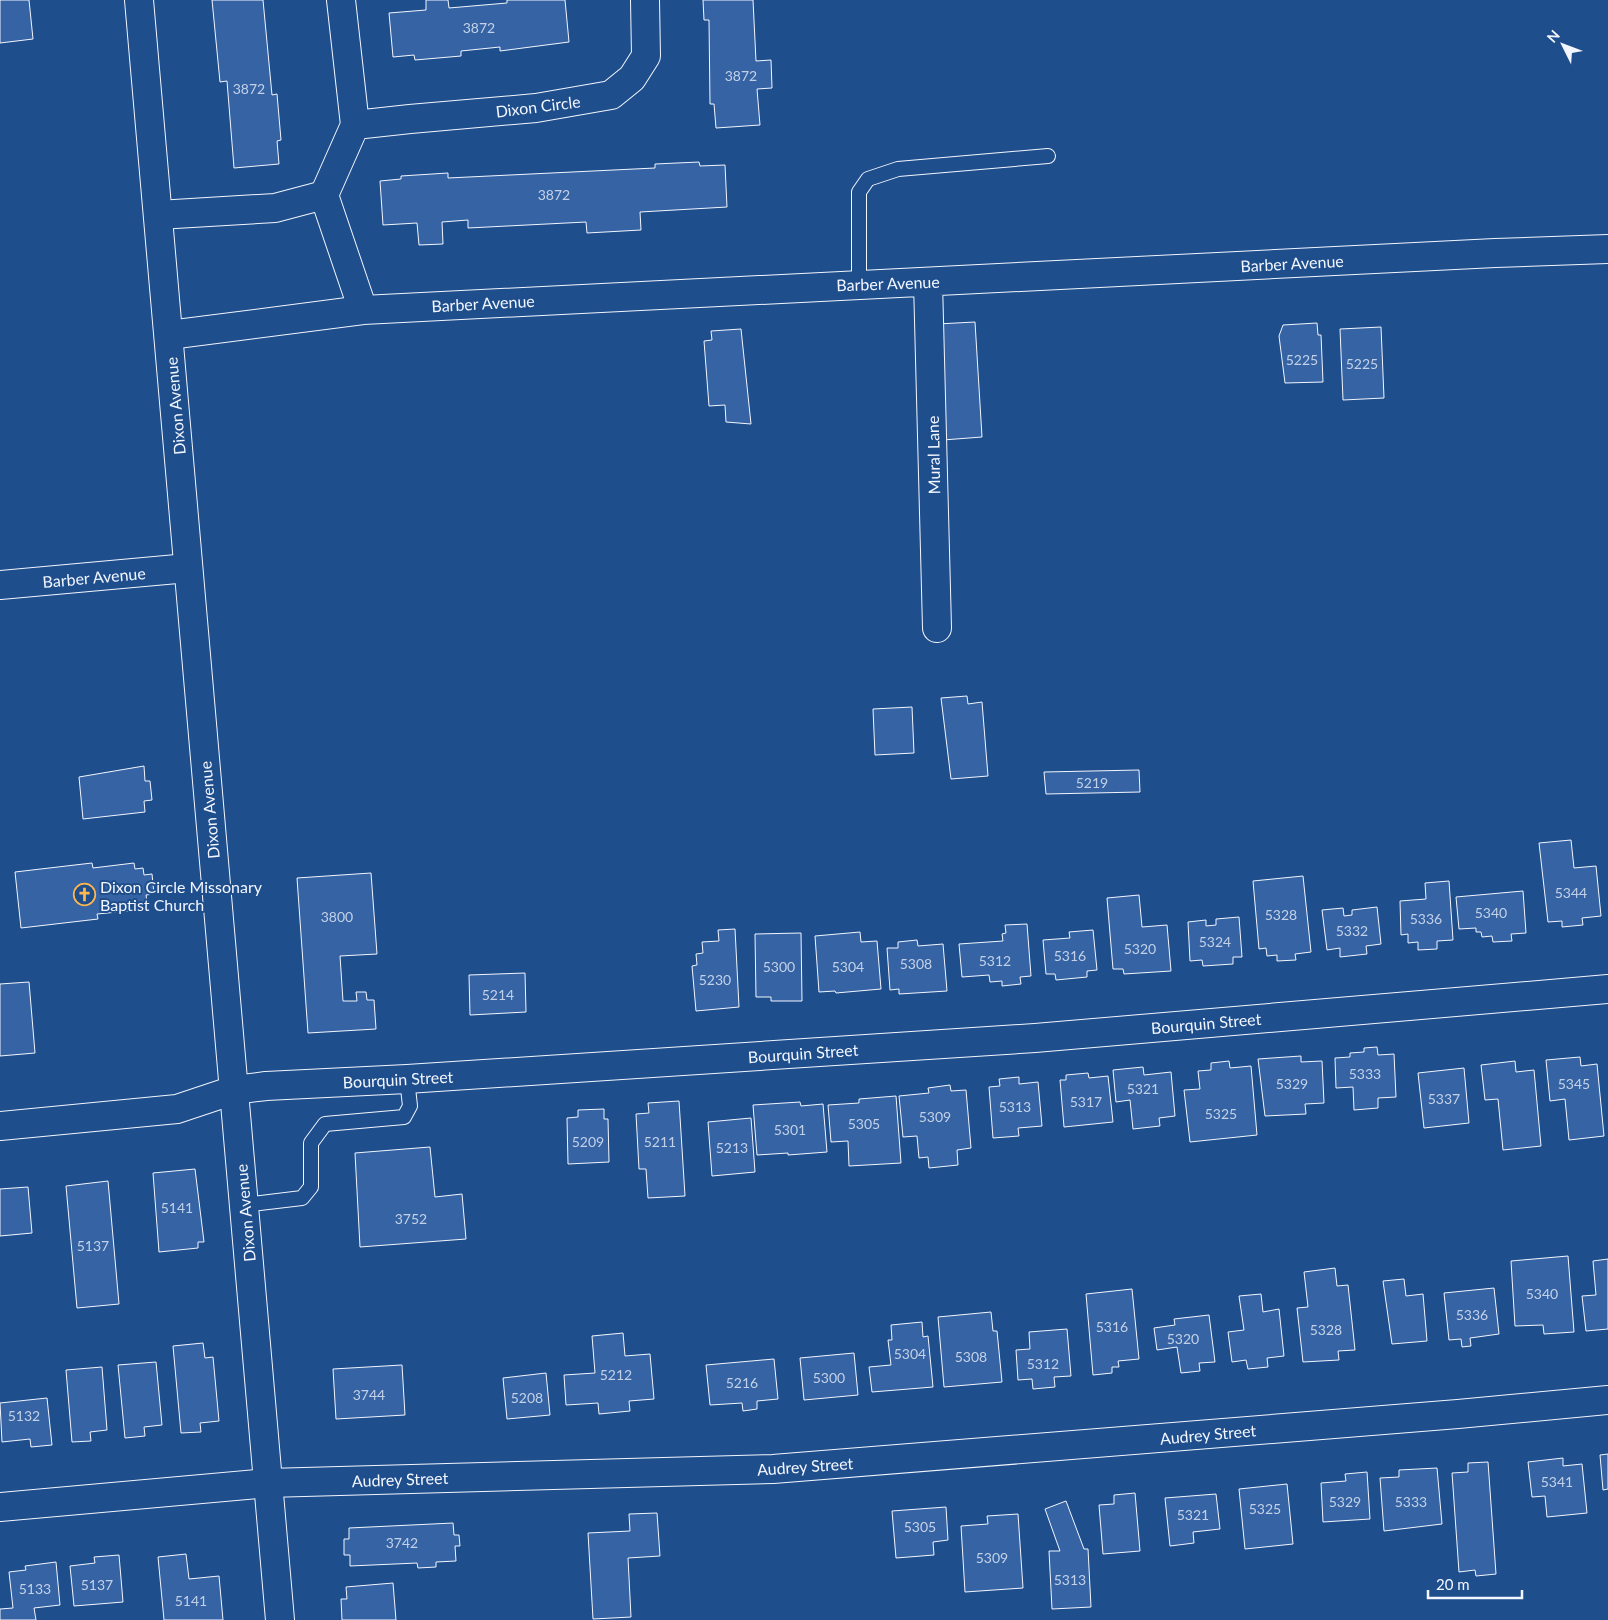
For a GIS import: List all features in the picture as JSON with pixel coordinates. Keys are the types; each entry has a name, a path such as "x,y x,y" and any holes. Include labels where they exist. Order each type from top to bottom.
{"street":[{"name":"Dixon Avenue","path":"139,0 280,1620"},
{"path":"341,0 355,125 324,195 363,310"},
{"name":"Dixon Circle","path":"355,125 536,108 611,95 632,78 646,56 645,0"},
{"path":"158,215 275,208 324,195"},
{"name":"Barber Avenue","path":"169,335 363,310 859,284 1608,249"},
{"name":"Mural Lane","path":"928,282 937,628"},
{"name":"Barber Avenue","path":"0,585 188,568"},
{"name":"Bourquin Street","path":"0,1126 177,1110 234,1090 266,1086 407,1079 1035,1038 1608,989"},
{"name":"Audrey Street","path":"0,1507 268,1482 773,1469 1458,1414 1608,1400"}],"lane":[{"path":"859,284 859,192 868,180 898,169 1048,156"},
{"path":"244,1206 302,1198 311,1187 311,1143 325,1124 404,1117 410,1106 407,1079"}],"building":[{"path":"0,0 29,0 33,39 0,43"},
{"path":"212,0 263,0 272,95 277,94 281,140 277,141 279,164 234,168 227,81 220,82"},
{"path":"426,0 448,0 449,8 507,3 507,0 565,0 569,42 500,51 500,47 461,51 461,56 415,60 414,55 393,57 389,13 426,10"},
{"path":"703,0 753,0 756,61 771,60 772,88 757,89 760,125 716,128 714,104 710,104 709,20 704,20"},
{"path":"699,162 700,166 725,165 727,207 640,212 641,230 587,233 586,222 468,228 468,220 442,222 443,244 419,245 417,223 383,225 380,181 401,179 401,176 448,173 448,178 655,168 655,164"},
{"path":"975,322 982,437 943,440 937,324"},
{"path":"1317,323 1318,335 1321,335 1323,382 1285,383 1279,336 1283,325"},
{"path":"1381,327 1384,398 1343,400 1340,329"},
{"path":"741,329 751,424 726,422 725,405 709,406 704,341 712,340 711,331"},
{"path":"967,696 968,704 982,702 988,776 951,779 941,698"},
{"path":"912,707 914,753 875,755 873,709"},
{"path":"144,766 145,781 150,781 152,800 144,801 145,812 83,819 79,777"},
{"path":"1139,770 1140,792 1046,794 1044,772"},
{"path":"1571,840 1574,868 1596,866 1601,916 1582,918 1583,925 1562,927 1562,921 1548,922 1539,843"},
{"name":"Dixon Circle Missonary Baptist Church","path":"92,863 93,868 134,863 135,869 143,868 144,875 152,874 154,894 146,895 147,902 138,903 139,910 97,914 98,919 21,928 15,872"},
{"path":"371,873 377,954 340,956 343,1001 357,1001 356,992 366,992 367,1000 374,1000 376,1029 308,1033 297,878"},
{"path":"1303,876 1311,952 1295,954 1296,960 1277,961 1277,955 1267,956 1266,948 1259,949 1253,881"},
{"path":"1449,881 1453,940 1437,941 1437,949 1418,950 1418,942 1408,943 1408,934 1401,935 1400,901 1426,899 1425,883"},
{"path":"1523,891 1526,933 1511,934 1512,941 1493,942 1492,936 1482,937 1481,932 1476,932 1476,928 1459,929 1456,897"},
{"path":"1139,895 1142,927 1167,925 1171,971 1124,974 1123,969 1113,969 1107,898"},
{"path":"1377,907 1381,944 1366,946 1367,954 1340,957 1340,948 1327,950 1322,910 1343,908 1344,916 1352,915 1352,910"},
{"path":"1239,917 1242,957 1233,957 1233,964 1203,966 1202,960 1190,961 1188,922 1206,920 1206,926 1216,925 1216,919"},
{"path":"1027,924 1031,976 1020,977 1021,984 1002,986 1002,981 990,982 989,975 962,977 959,944 1003,941 1002,934 1006,933 1005,925"},
{"path":"735,929 739,1007 696,1011 692,966 697,965 696,954 703,953 702,942 719,941 718,930"},
{"path":"1093,930 1097,970 1087,971 1087,977 1056,980 1055,974 1046,974 1043,940 1070,938 1069,932"},
{"path":"860,932 861,942 877,941 881,989 836,993 835,991 819,992 815,936"},
{"path":"801,933 802,1001 771,1001 771,997 756,997 755,934"},
{"path":"917,940 918,946 943,944 947,991 899,994 899,989 890,990 887,948 898,948 898,942"},
{"path":"525,973 526,1012 470,1015 469,975"},
{"path":"29,982 35,1053 0,1056 0,984"},
{"path":"1377,1047 1378,1055 1394,1054 1396,1097 1378,1098 1378,1108 1354,1110 1353,1087 1336,1088 1335,1058 1350,1057 1350,1053 1364,1052 1364,1048"},
{"path":"1301,1056 1301,1062 1322,1061 1324,1103 1305,1104 1306,1114 1265,1116 1258,1059"},
{"path":"1580,1057 1581,1066 1597,1064 1604,1136 1569,1140 1565,1099 1550,1101 1546,1060"},
{"path":"1229,1061 1230,1068 1251,1066 1257,1135 1190,1142 1184,1090 1200,1089 1198,1071 1211,1070 1211,1063"},
{"path":"1515,1061 1516,1072 1534,1070 1541,1146 1503,1150 1498,1099 1485,1100 1481,1065"},
{"path":"1143,1067 1144,1075 1171,1072 1175,1116 1159,1118 1160,1126 1133,1129 1130,1100 1116,1102 1113,1070"},
{"path":"1464,1068 1469,1123 1424,1128 1418,1073"},
{"path":"1088,1073 1089,1078 1108,1076 1113,1122 1064,1127 1060,1080 1066,1080 1066,1075"},
{"path":"1019,1077 1019,1084 1038,1082 1042,1126 1018,1128 1019,1136 993,1138 989,1087 1000,1086 999,1079"},
{"path":"950,1085 951,1091 966,1090 971,1148 957,1150 958,1165 929,1168 928,1157 919,1158 917,1136 903,1137 899,1096 929,1093 928,1088"},
{"path":"896,1096 901,1163 849,1166 848,1141 831,1142 828,1105 859,1103 859,1099"},
{"path":"679,1101 685,1196 648,1198 646,1169 639,1169 636,1114 649,1113 648,1103"},
{"path":"800,1102 801,1106 823,1104 827,1152 757,1155 753,1105"},
{"path":"604,1109 604,1119 608,1119 609,1162 568,1164 567,1118 578,1117 578,1110"},
{"path":"751,1118 755,1172 712,1176 708,1122"},
{"path":"430,1147 435,1197 462,1194 466,1239 360,1247 355,1153"},
{"path":"195,1169 204,1242 198,1242 198,1248 159,1252 153,1173"},
{"path":"108,1181 119,1304 77,1308 66,1186"},
{"path":"28,1187 32,1233 0,1236 0,1189"},
{"path":"1568,1256 1574,1332 1544,1334 1543,1325 1515,1326 1511,1261"},
{"path":"1608,1259 1608,1329 1586,1331 1582,1296 1596,1295 1593,1261"},
{"path":"1335,1268 1337,1286 1348,1285 1355,1350 1338,1351 1339,1360 1303,1362 1297,1308 1308,1307 1304,1272"},
{"path":"1404,1279 1406,1296 1423,1294 1427,1341 1392,1344 1383,1281"},
{"path":"1494,1288 1499,1334 1470,1338 1471,1346 1462,1347 1461,1339 1449,1340 1444,1293"},
{"path":"1132,1289 1139,1359 1118,1361 1119,1367 1112,1367 1112,1373 1093,1375 1086,1294"},
{"path":"1261,1294 1263,1312 1279,1309 1284,1356 1267,1358 1268,1367 1248,1369 1246,1360 1232,1362 1228,1332 1244,1330 1239,1296"},
{"path":"991,1312 993,1331 997,1331 1002,1382 944,1387 938,1317"},
{"path":"1209,1315 1215,1362 1199,1363 1200,1371 1181,1373 1177,1347 1157,1350 1154,1328 1175,1325 1174,1319"},
{"path":"922,1322 923,1337 928,1336 933,1387 872,1392 869,1367 891,1365 888,1340 892,1340 891,1325"},
{"path":"1067,1329 1071,1376 1054,1377 1055,1387 1033,1389 1032,1379 1018,1380 1016,1350 1030,1349 1029,1332"},
{"path":"623,1333 625,1356 650,1354 654,1399 629,1401 630,1411 599,1414 598,1403 566,1405 564,1375 595,1373 592,1336"},
{"path":"203,1343 205,1358 213,1357 219,1421 200,1423 201,1432 181,1433 173,1346"},
{"path":"854,1353 858,1395 804,1400 800,1358"},
{"path":"774,1359 778,1399 757,1401 757,1409 743,1411 742,1403 710,1405 706,1365"},
{"path":"156,1362 162,1425 144,1427 145,1436 125,1438 118,1365"},
{"path":"402,1365 405,1415 336,1419 333,1369"},
{"path":"102,1367 107,1430 90,1432 91,1441 72,1442 66,1370"},
{"path":"546,1373 550,1415 507,1419 503,1378"},
{"path":"47,1398 52,1445 31,1447 30,1439 2,1442 0,1403"},
{"path":"1608,1454 1608,1489 1603,1490 1600,1455"},
{"path":"1563,1458 1563,1466 1582,1464 1587,1513 1547,1517 1545,1496 1532,1497 1528,1462"},
{"path":"1488,1462 1496,1574 1476,1576 1475,1570 1459,1572 1452,1473 1468,1472 1468,1463"},
{"path":"1437,1468 1442,1524 1384,1531 1380,1478 1399,1477 1399,1470"},
{"path":"1367,1472 1370,1519 1323,1522 1321,1483 1346,1481 1345,1474"},
{"path":"1287,1484 1293,1544 1245,1549 1239,1489"},
{"path":"1135,1493 1140,1551 1103,1554 1099,1505 1114,1504 1114,1495"},
{"path":"1216,1494 1220,1529 1193,1532 1194,1543 1170,1546 1165,1498"},
{"path":"1066,1501 1084,1549 1088,1549 1091,1607 1052,1609 1049,1551 1060,1551 1045,1509"},
{"path":"946,1507 948,1540 933,1542 934,1555 896,1558 892,1511"},
{"path":"657,1513 660,1556 628,1558 631,1617 593,1619 588,1533 630,1531 629,1514"},
{"path":"1018,1514 1023,1588 965,1592 961,1526 988,1524 987,1516"},
{"path":"453,1523 454,1535 459,1535 460,1546 455,1546 456,1561 436,1562 436,1567 418,1568 417,1563 350,1566 350,1555 344,1555 344,1539 349,1539 349,1528"},
{"path":"186,1554 189,1579 219,1576 223,1620 164,1620 158,1557"},
{"path":"119,1555 123,1602 74,1606 70,1566 95,1563 94,1557"},
{"path":"56,1562 60,1605 34,1608 36,1620 0,1620 0,1609 13,1608 9,1572 26,1570 25,1566"},
{"path":"393,1583 396,1620 342,1620 341,1599 347,1599 346,1587"}],"place":[{"name":"Dixon Circle Missonary Baptist Church","path":"84,895"}]}
